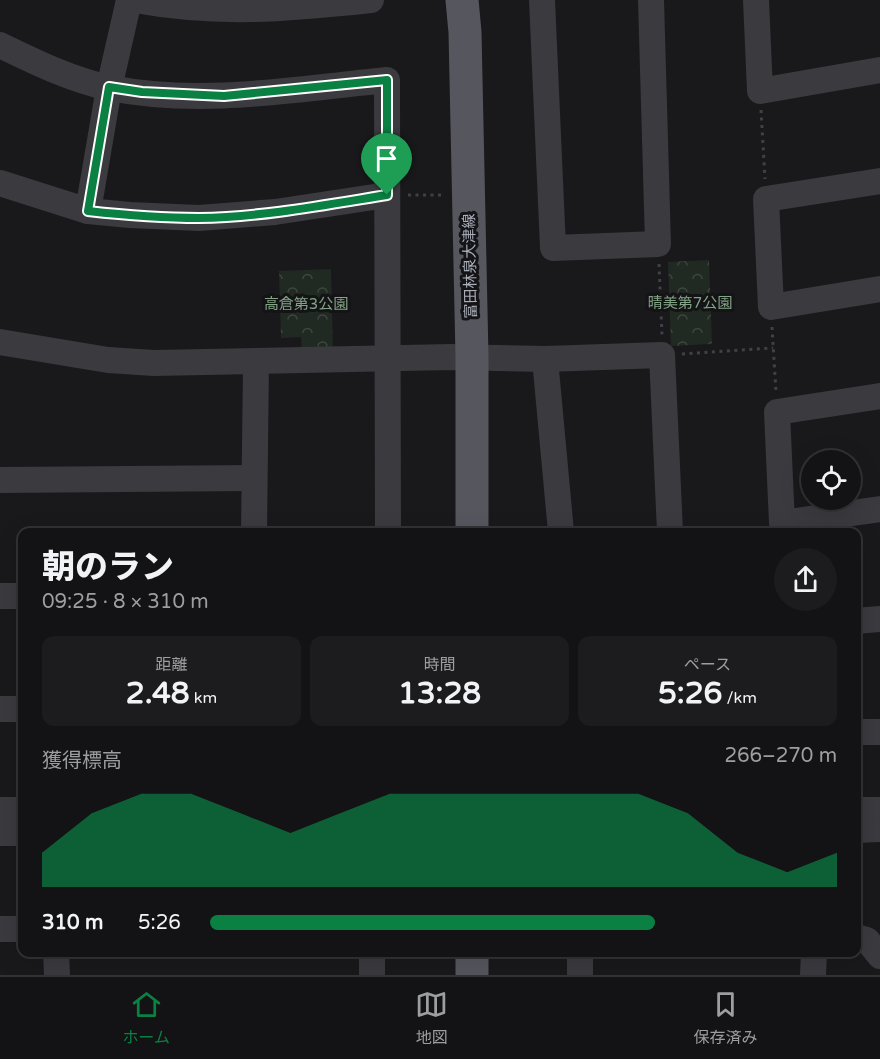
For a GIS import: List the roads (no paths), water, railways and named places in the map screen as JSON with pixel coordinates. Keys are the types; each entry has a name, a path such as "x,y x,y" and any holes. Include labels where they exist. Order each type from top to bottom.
{"main road":[{"name":"富田林泉大津線","path":"462,0 465,32 472,357 472,528"},
{"path":"472,957 472,975"}],"street":[{"path":"88,211 109,87 129,0"},
{"path":"135,0 198,9 253,10 371,0"},
{"path":"542,0 553,248 658,244 651,0"},
{"path":"756,0 760,91 880,70"},
{"path":"0,45 52,69 109,87 142,92 224,96 387,80 388,528"},
{"path":"880,181 766,199 771,307 880,289"},
{"path":"0,183 88,211 198,218 275,212 387,195"},
{"path":"0,342 108,360 154,363 472,357 545,359 662,355 670,528"},
{"path":"545,359 561,528"},
{"path":"254,528 256,362"},
{"path":"880,396 777,412 782,523 880,509"},
{"path":"0,480 254,478"},
{"path":"0,596 18,596"},
{"path":"861,621 880,619"},
{"path":"0,709 18,708"},
{"path":"861,732 880,732"},
{"path":"0,810 18,810"},
{"path":"861,810 880,810"},
{"path":"861,830 880,829"},
{"path":"0,833 18,833"},
{"path":"0,929 18,929"},
{"path":"861,938 867,940 880,956"},
{"path":"56,957 57,975"},
{"path":"372,957 372,975"},
{"path":"580,957 580,975"},
{"path":"813,975 814,957"}],"park label":[{"name":"晴美第7公園","path":"690,303"},
{"name":"高倉第3公園","path":"306,304"}]}
